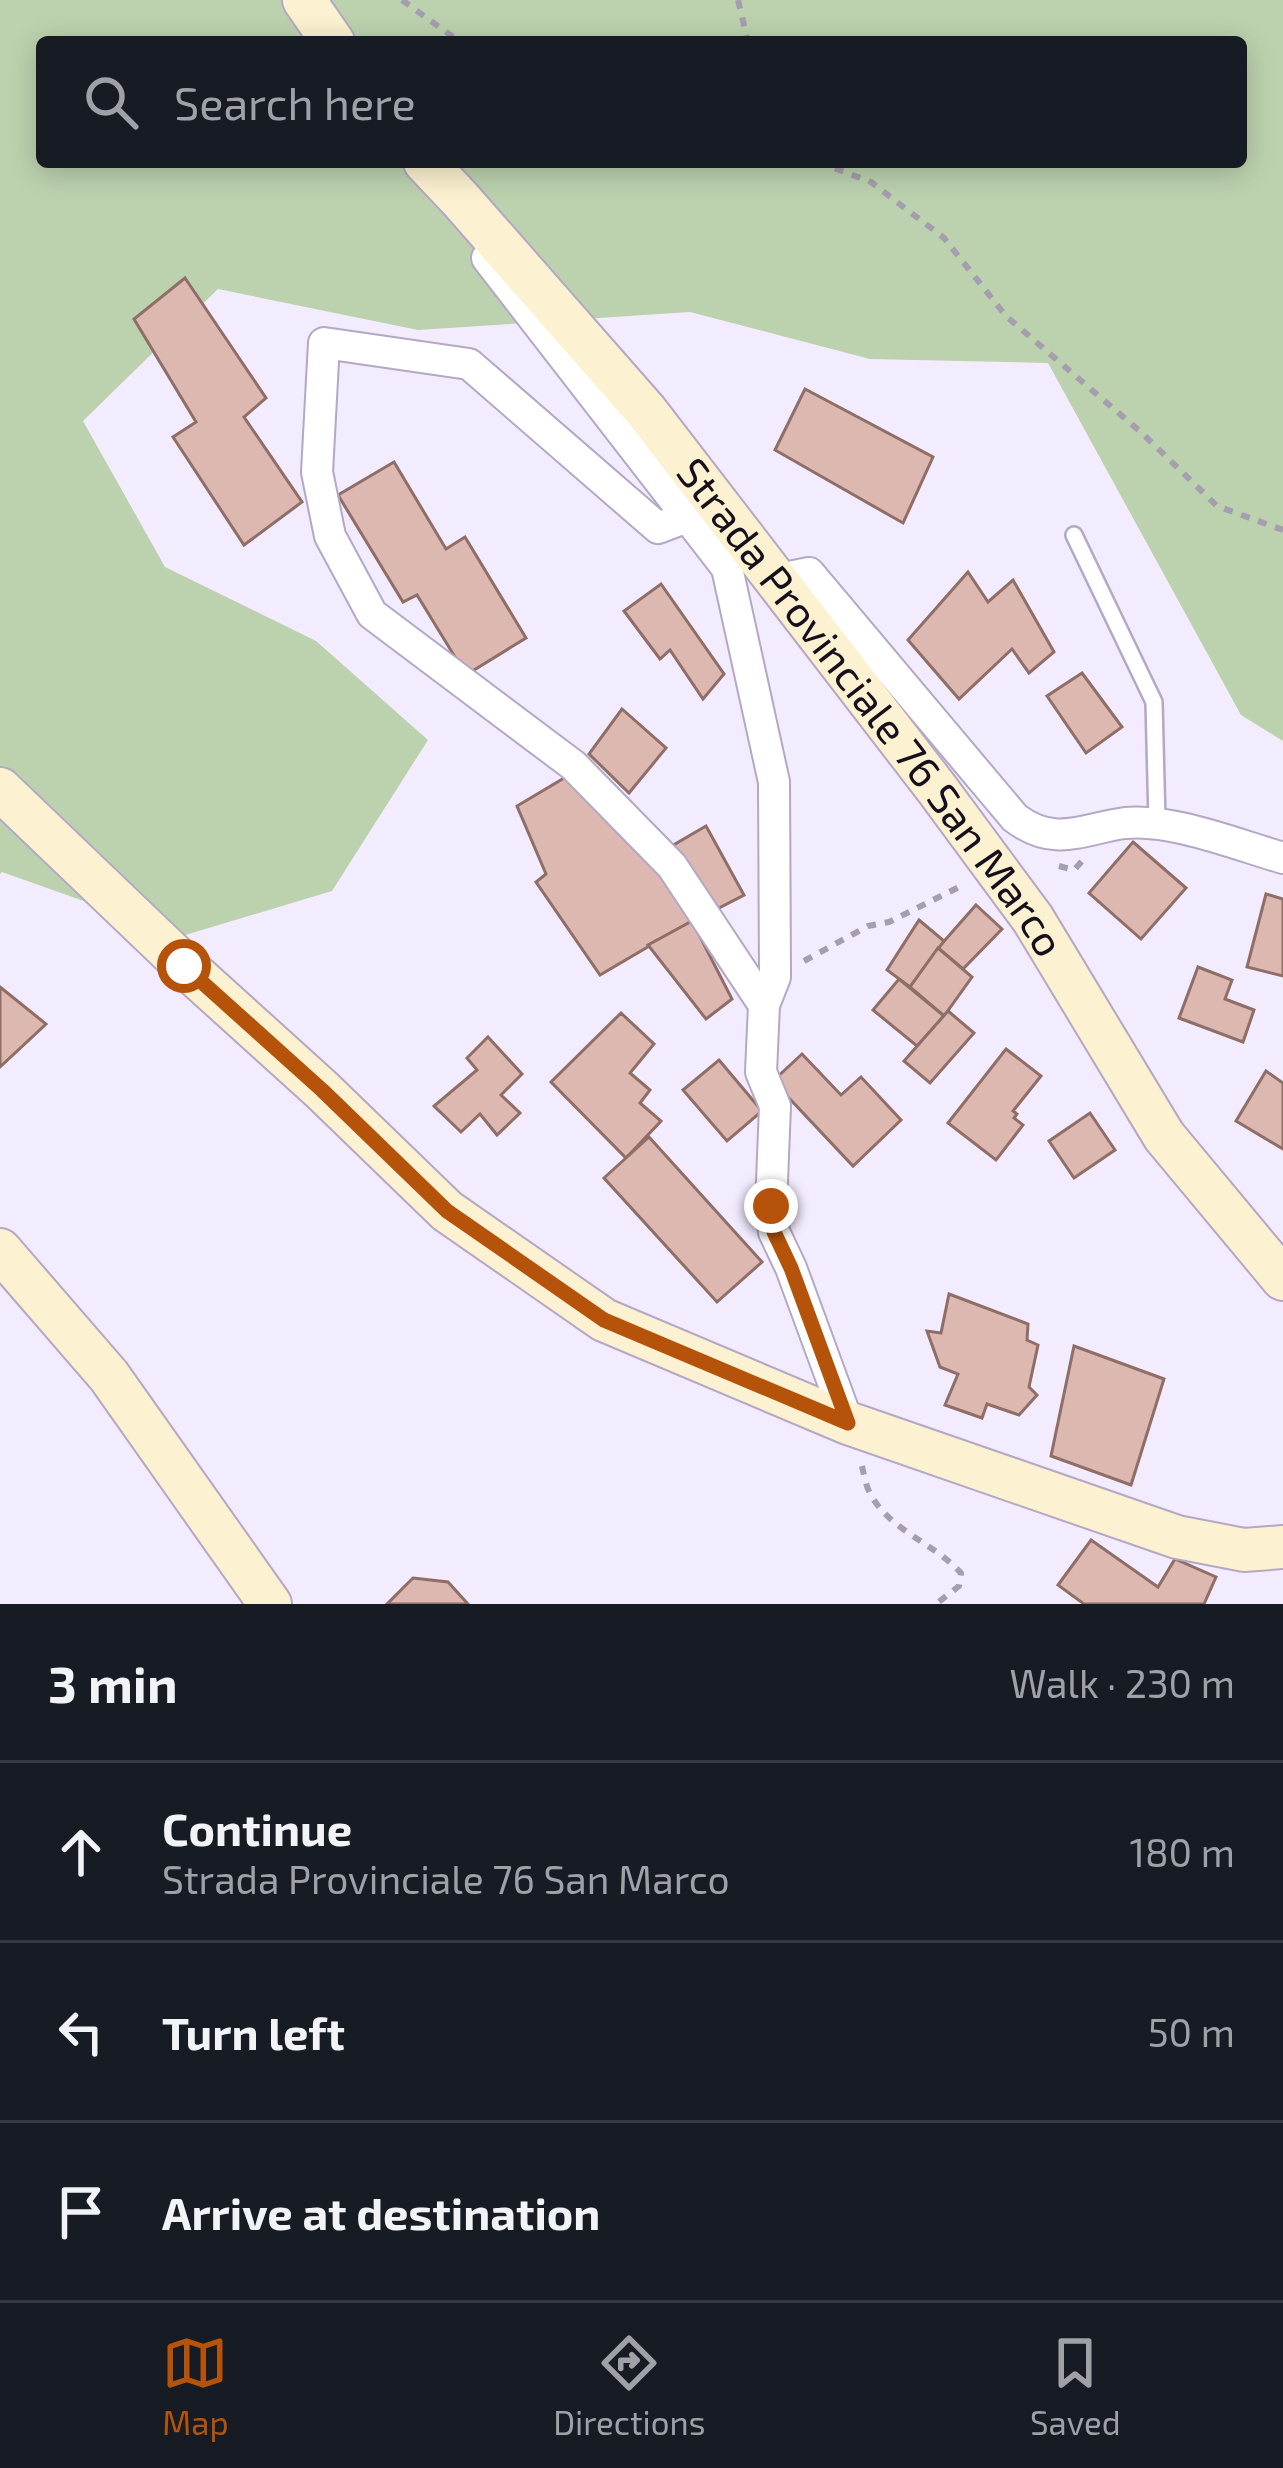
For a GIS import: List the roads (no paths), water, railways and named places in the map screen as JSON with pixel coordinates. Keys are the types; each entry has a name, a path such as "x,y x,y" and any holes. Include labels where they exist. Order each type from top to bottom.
{"street":[{"path":"304,0 329,36"},
{"name":"Strada Provinciale 76 San Marco","path":"431,168 646,411 996,868 1033,919 1163,1136 1283,1280"},
{"path":"460,199 472,239 727,568 774,782 770,991 760,1072 775,1106 774,1232 848,1423"},
{"path":"687,517 658,528 469,364 324,343 316,472 330,536 372,614 573,765 672,866 770,991"},
{"path":"774,580 809,573 1016,818 1035,831 1068,835 1157,822 1283,858"},
{"path":"0,789 447,1211 604,1320 848,1423 1178,1537 1244,1550 1283,1547"},
{"path":"0,1250 109,1376 270,1604"}],"lane":[{"path":"1074,535 1154,702 1157,822"}]}
